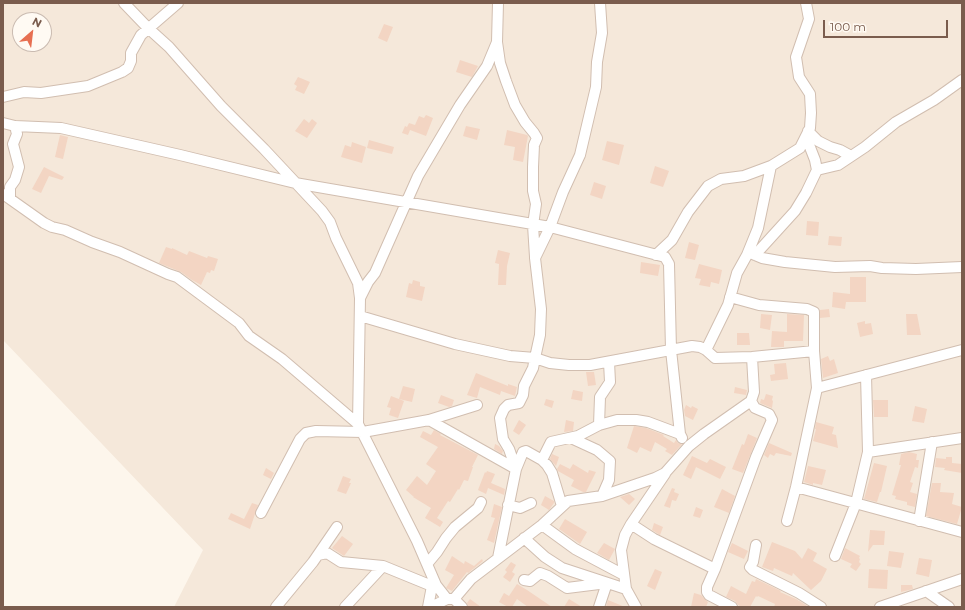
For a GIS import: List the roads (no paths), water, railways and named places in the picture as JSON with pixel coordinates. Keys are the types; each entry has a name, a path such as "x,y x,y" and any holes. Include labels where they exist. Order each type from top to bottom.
{"street":[{"path":"124,3 169,47 211,95 264,149 322,211 330,222 358,284 360,298 361,428"},
{"path":"3,97 24,92 41,93 88,86 122,72 128,68 131,61 131,53 141,35 178,3"},
{"path":"498,3 497,42 500,63 513,99 525,122 537,138 534,145 533,191 536,204 533,225 541,309 540,335 536,358 524,386 523,395 519,403 508,405 500,418 502,439 509,449 516,469"},
{"path":"535,258 550,227 563,192 580,155 596,87 597,62 602,33 600,3"},
{"path":"656,256 672,240 688,212 708,186 721,179 744,176 771,166 800,148 807,134 811,113 810,94 798,77 796,57 809,19 806,3"},
{"path":"360,298 368,282 376,273 406,202 431,152 486,66 497,42"},
{"path":"817,170 838,165 896,122 934,100 962,80"},
{"path":"3,123 15,126 61,128 194,158 295,183 550,227 656,256 665,257 669,264 671,350 680,434 689,446"},
{"path":"15,126 17,134 13,144 19,167 15,180 7,192 44,223 120,252 177,277 239,323 248,336 282,359 361,428 427,564 434,585 428,607"},
{"path":"807,134 818,141 851,156"},
{"path":"706,350 730,297 737,273 752,253 795,211 817,170 807,134"},
{"path":"752,253 771,166"},
{"path":"752,253 762,258 785,262 835,267 962,267"},
{"path":"730,297 758,305 812,310 814,312 814,351 817,388 796,487 787,521"},
{"path":"360,316 455,344 510,356 536,358 550,363 569,365 590,365 692,346 700,347 706,350 714,358 752,357 814,351"},
{"path":"817,388 962,350"},
{"path":"636,607 626,589 624,575 621,550 626,534 665,473 689,446 751,401 754,392 752,357"},
{"path":"599,425 600,397 610,382 609,362"},
{"path":"835,556 856,503 868,452 866,375"},
{"path":"732,607 709,595 707,592 707,587 756,457 772,420 769,414 756,408 751,401"},
{"path":"261,513 300,439 306,433 429,420 477,404"},
{"path":"429,420 516,469"},
{"path":"542,460 551,442 578,436 599,425 617,420 636,420 648,422 680,434"},
{"path":"570,438 597,450 610,461 609,480 602,496"},
{"path":"868,452 962,438"},
{"path":"919,521 932,442"},
{"path":"498,558 516,469 524,451 542,460 547,465 552,473 562,506"},
{"path":"431,607 451,599 471,579 542,525 568,501 602,496 655,478 665,473"},
{"path":"796,487 962,532"},
{"path":"427,564 446,538 478,508 481,502"},
{"path":"508,505 520,508 531,503"},
{"path":"631,524 654,539 715,569"},
{"path":"542,525 575,549 624,575"},
{"path":"276,607 296,584 337,527"},
{"path":"524,538 545,557 562,568 626,589"},
{"path":"756,545 754,562 750,567 753,570 799,592 821,607"},
{"path":"318,555 327,553 341,562 383,566 434,585 462,607"},
{"path":"345,607 383,566"},
{"path":"524,580 530,581 540,573 548,576 567,588 608,583"},
{"path":"880,607 962,579"},
{"path":"599,607 608,583"},
{"path":"926,591 949,607"}]}
